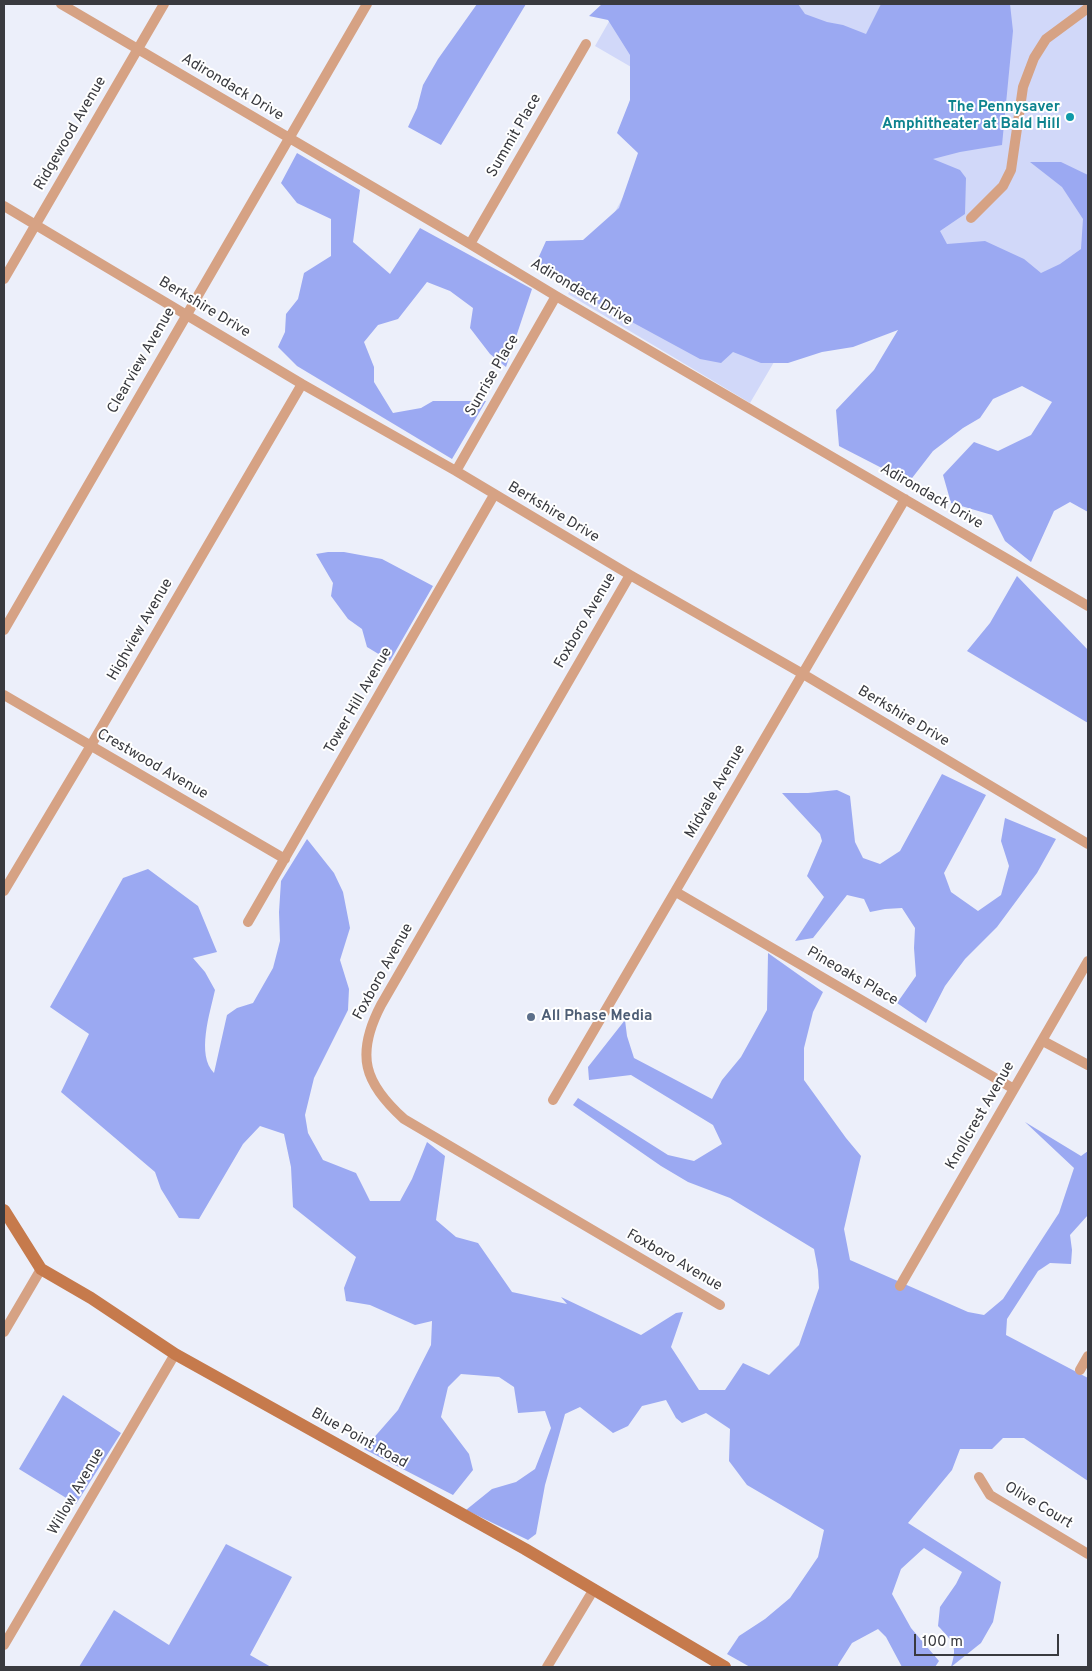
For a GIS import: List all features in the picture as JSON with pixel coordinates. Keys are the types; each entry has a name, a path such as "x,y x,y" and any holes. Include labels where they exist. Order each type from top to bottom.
{"street":[{"name":"Adirondack Drive","path":"60,4 1088,606"},
{"name":"Ridgewood Avenue","path":"4,279 164,4"},
{"name":"Clearview Avenue","path":"4,630 367,4"},
{"path":"971,218 1003,186 1011,170 1023,87 1034,58 1046,39 1088,8"},
{"name":"Summit Place","path":"470,244 586,44"},
{"name":"Berkshire Drive","path":"4,206 302,384 456,471 630,575 803,674 1088,844"},
{"name":"Sunrise Place","path":"456,471 556,296"},
{"name":"Highview Avenue","path":"4,891 302,384"},
{"name":"Tower Hill Avenue","path":"248,922 494,495"},
{"name":"Midvale Avenue","path":"553,1100 904,499"},
{"name":"Foxboro Avenue","path":"630,575 371,1024 367,1038 368,1068 375,1086 383,1099 404,1119 720,1305"},
{"name":"Crestwood Avenue","path":"4,695 285,860"},
{"name":"Pineoaks Place","path":"676,892 1014,1089"},
{"name":"Knollcrest Avenue","path":"900,1286 1088,961"},
{"path":"1043,1041 1088,1065"},
{"name":"Blue Point Road","path":"4,1210 41,1269 90,1298 175,1354 594,1589 725,1667"},
{"path":"4,1332 41,1269"},
{"name":"Willow Avenue","path":"4,1645 175,1354"},
{"path":"1080,1370 1088,1356"},
{"name":"Olive Court","path":"978,1477 990,1495 1088,1554"},
{"path":"547,1667 594,1589"}],"shaded area":[{"path":"477,4 526,4 441,145 408,127 417,108 423,85 438,59"},
{"path":"602,4 798,4 805,14 866,34 881,4 1010,4 1013,31 1002,145 933,159 960,170 966,178 965,214 940,231 947,244 985,241 1024,259 1041,273 1060,264 1081,249 1083,219 1062,187 1030,162 1061,162 1088,175 1088,512 1070,502 1054,511 1031,562 1005,541 992,515 951,503 943,475 974,442 998,451 1031,435 1052,402 1022,386 993,399 980,418 963,428 933,451 909,482 839,446 836,410 874,370 898,330 853,347 822,352 788,363 761,363 733,352 721,363 700,359 560,283 536,263 546,241 583,240 619,208 638,153 617,133 630,100 630,55 608,20 589,16"},
{"path":"619,4 1088,4 1088,326 869,200 750,403 568,294 681,96 595,46"},
{"path":"297,153 360,190 353,242 390,274 420,228 532,289 506,367 490,354 470,328 473,308 450,291 427,282 398,319 378,325 364,342 374,367 374,382 393,413 421,408 433,401 486,401 452,459 297,366 278,347 285,332 286,314 298,299 304,273 331,256 331,219 297,203 281,183"},
{"path":"344,552 382,559 433,586 390,661 367,647 362,629 348,619 331,596 333,583 316,554"},
{"path":"1017,576 1088,650 1088,723 967,651 990,623"},
{"path":"942,774 986,795 944,873 951,892 978,911 1001,895 1009,866 1001,841 1005,818 1056,839 1037,873 997,927 965,959 945,986 926,1023 897,1003 916,976 915,928 902,908 870,912 864,899 847,895 813,938 795,941 824,897 807,876 822,841 820,834 782,793 837,790 850,796 855,842 863,858 880,864 900,851"},
{"path":"307,839 334,873 343,892 350,928 340,960 349,989 348,1010 314,1078 305,1115 308,1133 323,1160 356,1173 370,1201 400,1201 412,1179 427,1142 445,1156 436,1220 456,1237 478,1243 512,1292 567,1304 561,1297 641,1335 676,1313 683,1312 671,1347 699,1390 725,1390 743,1363 769,1375 799,1345 819,1288 814,1249 730,1198 688,1182 661,1166 573,1105 578,1098 668,1155 694,1161 722,1144 713,1125 631,1075 589,1080 588,1067 625,1020 627,1036 634,1058 712,1099 722,1080 741,1057 767,1010 768,953 823,992 813,1012 804,1048 804,1080 861,1156 844,1229 850,1260 968,1312 984,1315 1003,1299 1059,1213 1074,1168 1025,1122 1081,1156 1088,1151 1088,1215 1070,1235 1071,1264 1050,1263 1038,1271 1007,1319 1006,1335 1088,1378 1088,1481 1024,1438 1003,1438 992,1449 960,1449 952,1470 908,1523 1001,1582 993,1622 981,1643 951,1667 954,1649 951,1640 938,1626 940,1607 962,1572 924,1548 901,1569 892,1594 911,1628 939,1661 935,1667 902,1667 886,1637 878,1629 852,1643 838,1667 750,1667 727,1654 739,1636 765,1619 790,1598 818,1557 824,1530 747,1485 729,1461 730,1429 706,1413 682,1423 676,1418 666,1400 642,1406 628,1426 613,1433 580,1407 565,1414 545,1485 536,1534 528,1540 466,1510 492,1489 516,1482 535,1469 551,1428 545,1411 518,1413 514,1387 499,1377 461,1374 448,1387 441,1417 469,1454 473,1470 453,1495 364,1449 398,1410 431,1345 432,1321 415,1325 370,1305 346,1301 344,1288 356,1257 293,1207 291,1167 284,1134 260,1126 243,1144 199,1219 179,1218 161,1189 155,1172 61,1092 89,1034 50,1007 123,878 148,869 198,906 217,952 193,958 205,972 215,990 205,1045 206,1056 214,1073 227,1015 237,1008 253,1003 273,968 280,941 281,881"},
{"path":"63,1395 121,1433 76,1504 19,1469"},
{"path":"226,1544 292,1577 250,1655 271,1667 79,1667 114,1610 169,1645"}],"place":[{"name":"The Pennysaver Amphitheater at Bald Hill","path":"1070,117"},
{"name":"All Phase Media","path":"531,1017"}]}
